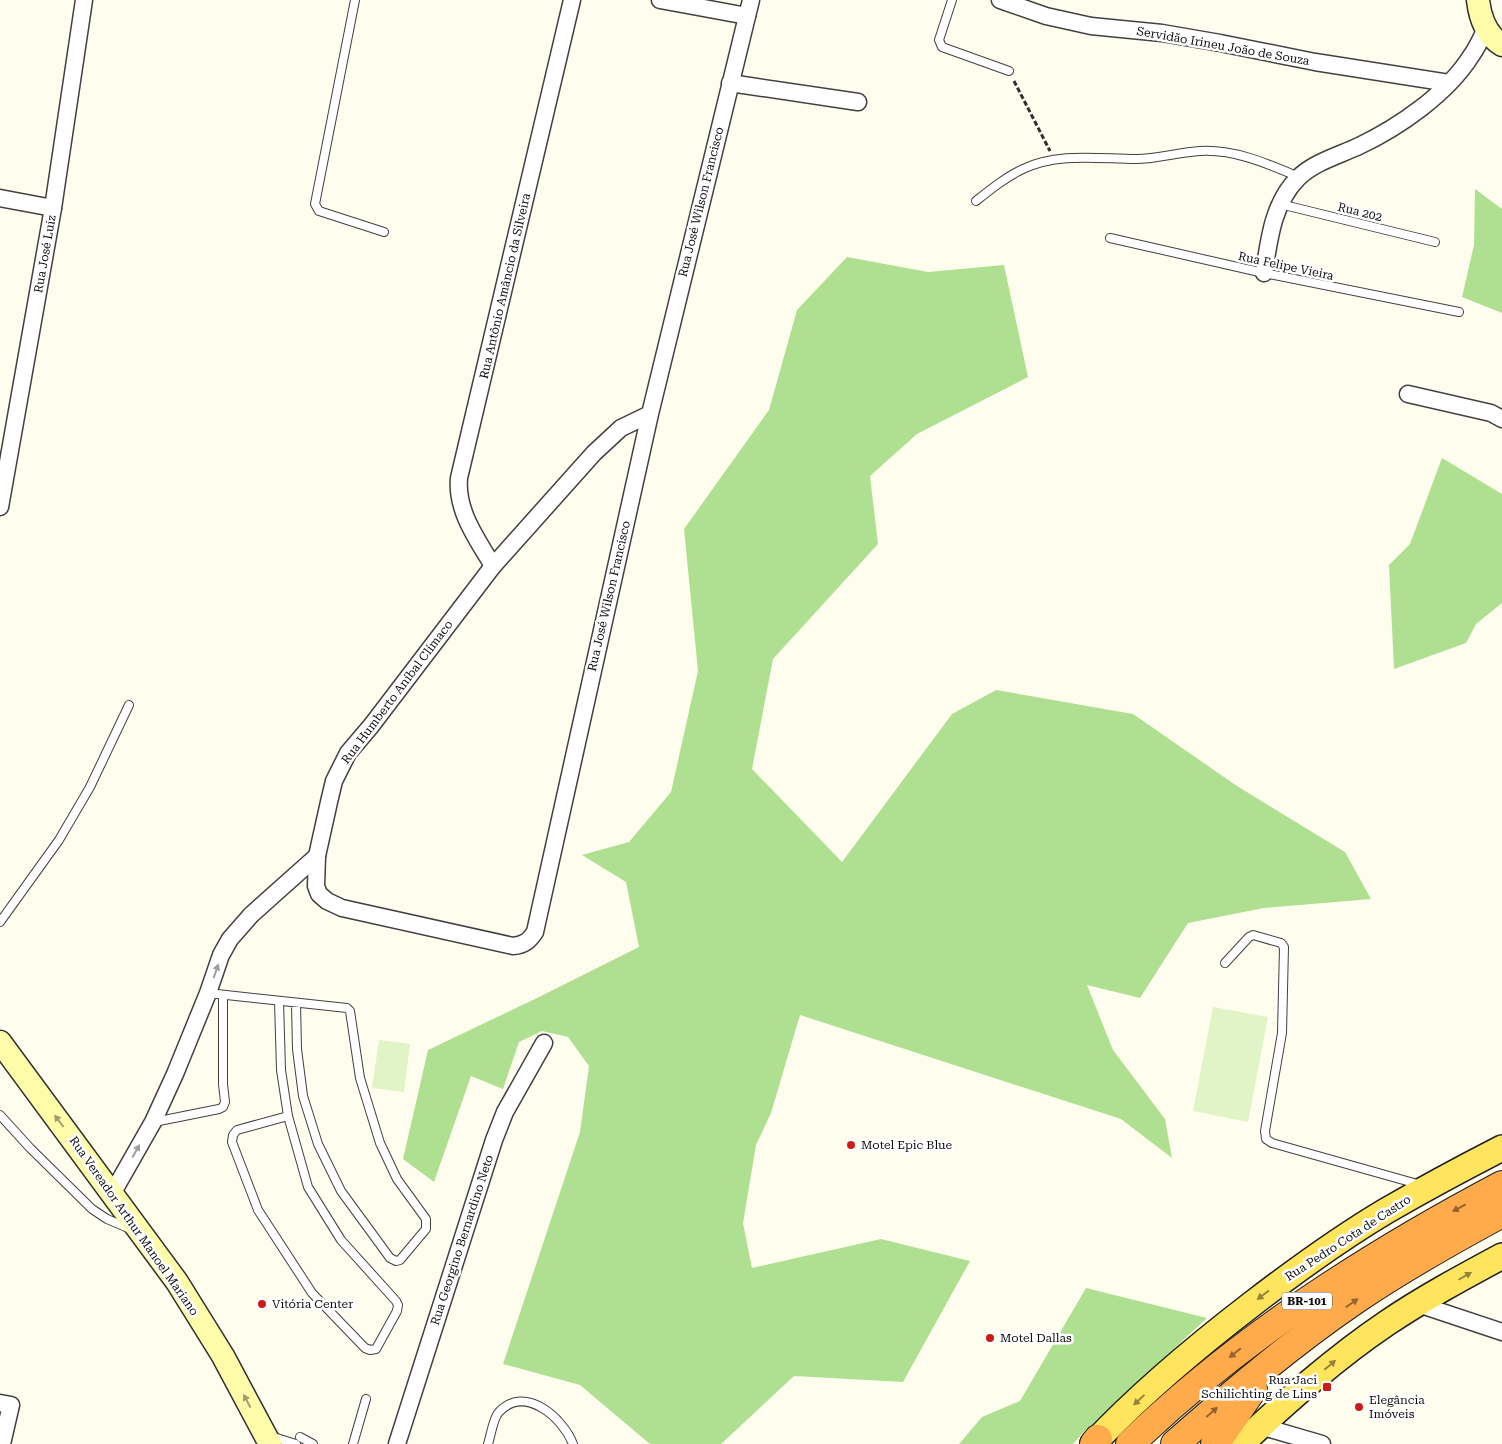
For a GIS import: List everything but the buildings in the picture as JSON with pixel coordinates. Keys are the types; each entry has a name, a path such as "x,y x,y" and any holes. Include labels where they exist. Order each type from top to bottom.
{"highway":[{"name":"BR-101","path":"1130,1444 1164,1411 1246,1343 1392,1246 1446,1214 1502,1185"},
{"name":"BR-101","path":"1175,1444 1222,1402 1355,1300 1403,1269 1502,1213"},
{"path":"1215,1444 1271,1364"}],"main road":[{"path":"1478,0 1479,11 1486,29 1502,45"},
{"name":"Rua Vereador Arthur Manoel Mariano","path":"0,1042 177,1282 218,1347 267,1439"},
{"name":"Rua Pedro Cota de Castro","path":"1095,1442 1133,1404 1199,1346 1284,1279 1344,1237 1495,1150"},
{"path":"1242,1444 1338,1358 1386,1323 1502,1256"}],"street":[{"name":"Rua José Luiz","path":"0,507 54,208 84,0"},
{"name":"Rua Antônio Amâncio da Silveira","path":"493,566 463,511 459,496 459,478 572,0"},
{"path":"660,0 746,16"},
{"name":"Rua José Wilson Francisco","path":"317,856 316,886 319,894 327,901 342,908 513,946 522,945 529,940 534,932 650,414 751,0"},
{"name":"Servidão Irineu João de Souza","path":"1000,0 1046,16 1091,26 1162,33 1314,62 1449,83"},
{"path":"1264,273 1269,239 1280,204 1288,190 1299,177 1322,162 1390,130 1426,103 1449,83 1472,56 1486,29"},
{"path":"730,83 858,102"},
{"path":"0,198 54,208"},
{"path":"1408,394 1502,418"},
{"name":"Rua Humberto Aníbal Clímaco","path":"317,856 334,781 348,753 371,726 493,566 608,439 621,428 650,414"},
{"path":"112,1194 153,1122 216,994 221,955 239,927 317,856"},
{"name":"Rua Georgino Bernardino Neto","path":"397,1444 494,1140 505,1112 544,1043"},
{"path":"1418,1304 1502,1332"},
{"path":"0,1403 11,1405 2,1444"},
{"path":"1260,1426 1322,1444"}],"lane":[{"path":"355,0 315,204 319,211 384,232"},
{"path":"952,0 939,40 942,47 1009,71"},
{"path":"976,201 1005,179 1024,168 1055,160 1138,159 1210,151 1245,157 1299,177"},
{"name":"Rua 202","path":"1280,204 1435,242"},
{"name":"Rua Felipe Vieira","path":"1110,238 1264,273 1459,312"},
{"path":"0,922 59,840 90,787 129,705"},
{"path":"1225,963 1253,935 1280,943 1284,947 1282,1033 1265,1131 1266,1139 1272,1143 1428,1187"},
{"path":"153,1122 219,1109 225,1102 216,994 347,1008 352,1014 360,1078 380,1143 397,1179 426,1220 426,1229 400,1260 396,1261 390,1258 341,1191 318,1144 303,1096 297,1049 296,1003"},
{"path":"279,1001 281,1070 288,1116 308,1187 341,1240 396,1301 398,1306 376,1349 370,1350 365,1348 312,1293 258,1210 232,1142 233,1135 237,1130 288,1116"},
{"path":"2,1120 92,1209 107,1219 138,1231"},
{"path":"353,1444 366,1399"},
{"path":"488,1444 497,1413 508,1404 525,1401 540,1406 555,1418 569,1432 573,1444"},
{"path":"267,1439 313,1444"}],"path":[{"path":"1009,71 1055,160"}],"green space":[{"path":"1475,189 1502,209 1502,313 1462,297 1474,245"},
{"path":"847,257 928,272 1004,265 1028,377 917,434 870,476 878,544 773,659 752,769 842,862 952,714 996,690 1133,714 1237,786 1345,852 1371,899 1264,908 1188,923 1140,998 1087,985 1113,1050 1165,1119 1172,1158 1121,1119 800,1015 771,1113 756,1145 743,1223 752,1268 881,1239 970,1261 903,1382 794,1376 721,1444 650,1444 580,1385 503,1364 580,1132 589,1066 568,1037 542,1031 519,1042 503,1089 471,1076 434,1182 403,1159 428,1050 639,947 626,882 582,855 629,842 671,792 698,671 684,529 769,410 797,310"},
{"path":"1442,458 1502,494 1502,603 1476,624 1466,643 1394,669 1389,565 1410,544"},
{"path":"1213,1007 1268,1017 1248,1122 1193,1111"},
{"path":"379,1040 410,1044 404,1092 372,1088"},
{"path":"1086,1288 1207,1318 1073,1444 959,1444 982,1417 1020,1401"}],"place":[{"name":"Motel Epic Blue","path":"851,1145"},
{"name":"Vitória Center","path":"262,1304"},
{"name":"Motel Dallas","path":"990,1338"},
{"name":"Rua Jaci Schilichting de Lins","path":"1327,1387"},
{"name":"Elegância Imóveis","path":"1359,1407"}]}
